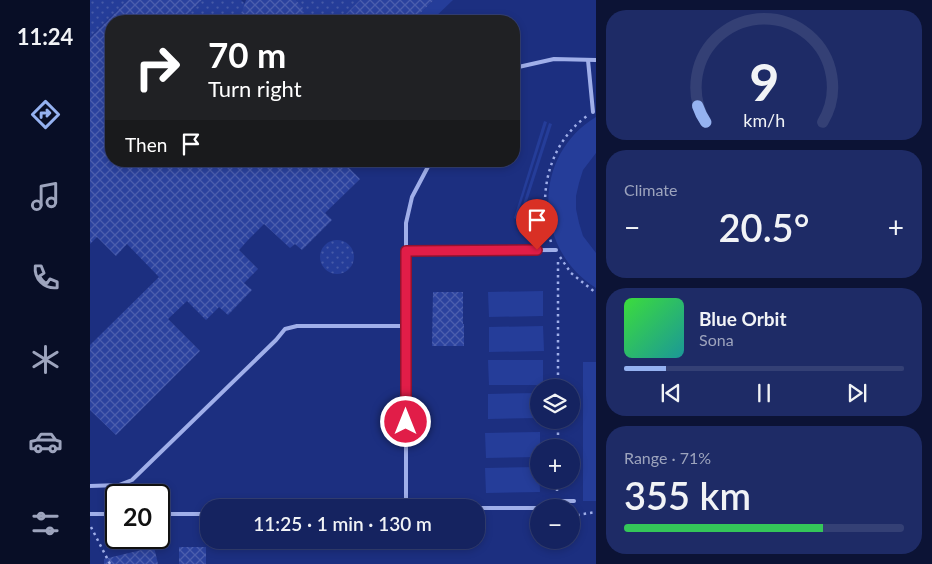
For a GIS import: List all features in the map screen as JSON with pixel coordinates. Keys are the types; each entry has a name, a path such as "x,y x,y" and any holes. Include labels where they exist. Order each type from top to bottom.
{"lane":[{"path":"520,67 554,59 596,60"},
{"path":"588,60 592,112"},
{"path":"406,499 406,223 412,197 428,167"},
{"path":"406,251 556,250"},
{"path":"90,486 119,485 132,480 285,330 297,326 406,326"},
{"path":"485,508 530,508"},
{"path":"90,514 105,514"},
{"path":"170,514 200,514"}],"path":[{"path":"556,250 550,241 546,226 544,201 547,178 555,155 567,135 592,112"},
{"path":"558,379 558,255 571,273 596,293"},
{"path":"580,515 596,512"},
{"path":"92,527 110,564"}],"shaded area":[{"path":"90,0 128,0 113,15 105,15 105,22 90,37"},
{"path":"202,0 241,0 245,4 241,15 187,15"},
{"path":"296,0 360,0 345,15 302,15 304,9"},
{"path":"434,0 453,0 437,15 418,15"},
{"path":"596,117 596,153 583,170 576,196 576,209 583,236 596,253 596,288 575,271 560,250 551,227 548,202 551,178 560,154 575,134"},
{"path":"544,121 547,122 516,219 514,218"},
{"path":"549,123 552,124 521,220 518,220"},
{"path":"337,240 344,241 349,245 353,250 353,264 349,269 344,273 337,274 330,273 325,269 321,264 320,257 321,250 325,245 330,241"},
{"path":"543,291 543,316 489,317 488,292"},
{"path":"543,326 544,351 489,352 489,327"},
{"path":"488,360 543,360 543,379 530,379 530,385 489,385"},
{"path":"583,362 596,362 596,501 583,501"},
{"path":"530,393 530,418 488,419 488,394"},
{"path":"540,432 540,439 530,439 530,457 486,458 485,433"},
{"path":"530,467 530,489 540,489 540,492 486,493 485,468"}],"building":[{"path":"128,0 202,0 187,15 113,15"},
{"path":"246,0 296,0 304,9 302,15 241,15"},
{"path":"360,0 434,0 418,15 345,15"},
{"path":"105,23 105,167 348,167 360,179 325,213 332,220 302,250 295,244 290,248 264,224 248,240 239,250 258,269 244,283 252,290 228,315 219,307 206,320 187,301 168,319 200,351 116,435 90,410 90,345 159,277 127,244 116,256 97,237 90,244 90,38"},
{"path":"433,292 463,292 464,346 432,346"},
{"path":"179,547 200,547 200,549 206,549 206,564 179,564"},
{"path":"146,549 154,549 158,564 104,564 104,559"}],"route":[{"path":"406,422 406,251 537,250"}]}
